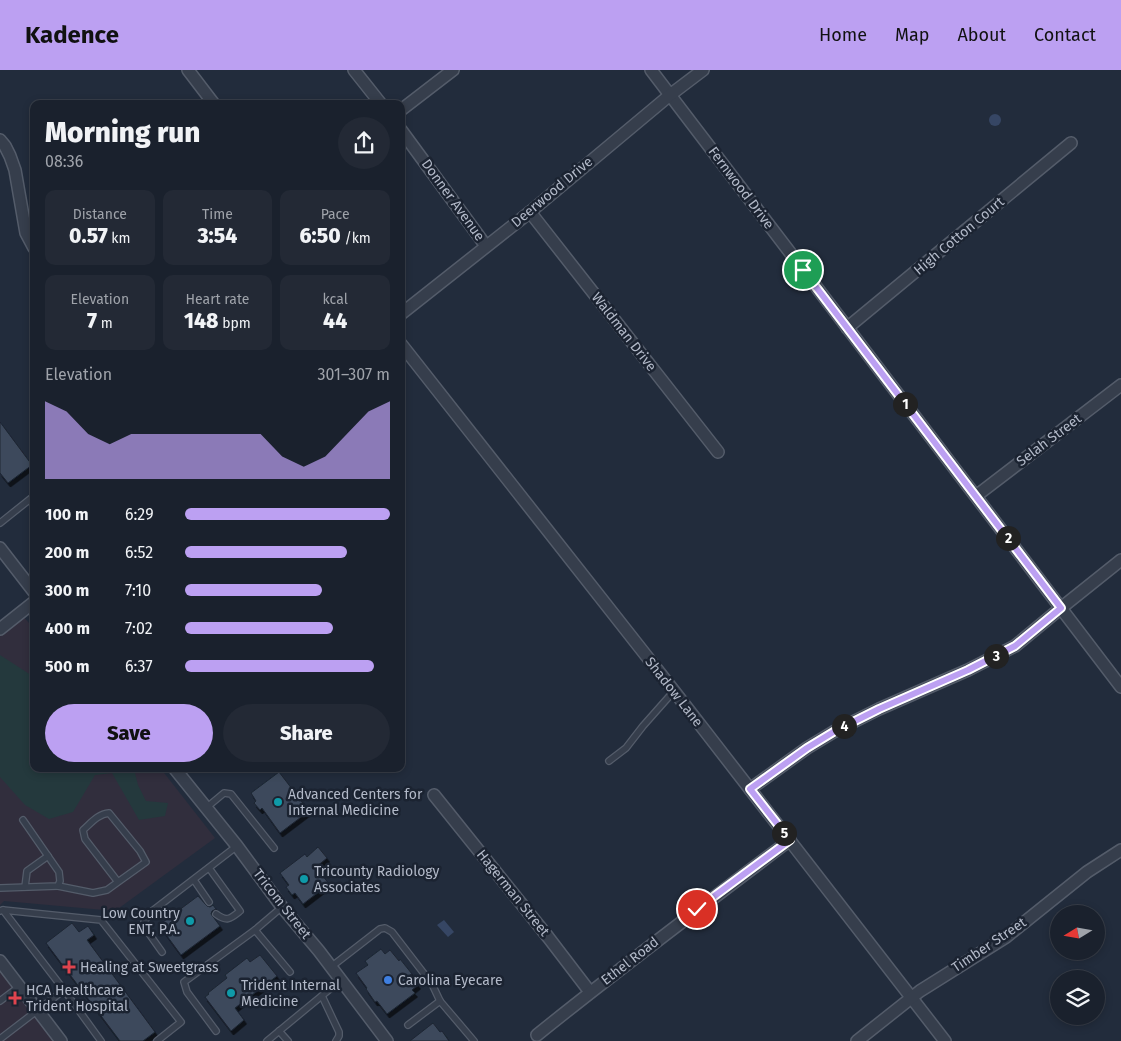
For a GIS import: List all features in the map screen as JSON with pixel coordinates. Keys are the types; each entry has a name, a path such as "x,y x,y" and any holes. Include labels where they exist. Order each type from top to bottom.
{"street":[{"path":"188,70 211,100"},
{"path":"354,70 378,100"},
{"path":"405,107 452,70"},
{"name":"Fernwood Drive","path":"651,70 1121,688"},
{"name":"Deerwood Drive","path":"405,311 530,212 670,94 703,70"},
{"name":"Donner Avenue","path":"405,135 486,246"},
{"path":"0,140 5,146 15,170 26,233 30,240"},
{"name":"High Cotton Court","path":"847,328 1071,143"},
{"name":"Waldman Drive","path":"530,212 718,452"},
{"name":"Shadow Lane","path":"405,349 674,691 945,1041"},
{"name":"Selah Street","path":"976,496 1121,385"},
{"path":"0,548 30,587"},
{"path":"750,789 807,748 835,731 879,709 952,678 1015,646 1121,560"},
{"path":"0,629 30,605"},
{"name":"Tricom Street","path":"177,772 282,907 332,967 387,1041"},
{"name":"Hagerman Street","path":"434,795 590,992"},
{"name":"Ethel Road","path":"537,1035 697,909 790,840"},
{"name":"Timber Street","path":"857,1041 920,992 1006,936 1087,872 1121,850"},
{"path":"0,961 39,1011 57,1040"}],"lane":[{"path":"0,523 30,499"},
{"path":"609,761 626,748 674,691"},
{"path":"206,808 224,794 232,794 274,848"},
{"path":"0,888 58,886 92,893 107,890 146,862 140,851 109,813 106,813 101,814 84,830 85,839 118,882"},
{"path":"23,820 59,872 60,881 58,886"},
{"path":"162,952 144,922 151,912 236,846"},
{"path":"25,887 27,871 48,856"},
{"path":"209,868 240,911 230,918 223,919 216,914"},
{"path":"194,880 209,902"},
{"path":"216,1031 187,992 184,982 255,930 282,907"},
{"path":"1,910 64,990 101,1041"},
{"path":"1,910 101,920 181,1022 156,1041"},
{"path":"332,967 380,929 385,928 392,932 432,984 440,1001 474,1041"},
{"path":"255,930 290,972"},
{"path":"267,1041 341,980"},
{"path":"0,1001 20,986"},
{"path":"0,1039 64,990"},
{"path":"322,996 339,1032 336,1041"},
{"path":"408,1026 440,1001"},
{"path":"279,1032 288,1041"}],"shaded area":[{"path":"20,613 30,623 30,772 163,772 215,838 115,911 4,901 0,905 0,629"},
{"name":"HCA Healthcare Trident Hospital","path":"0,961 61,1041 0,1041"}],"green space":[{"path":"0,655 30,674 30,772 135,772 138,785 146,801 168,803 165,816 139,820 112,773 95,775 73,812 49,819 25,805 0,777"}],"water":[{"path":"993,114 997,114 1001,120 997,126 993,126 989,122 989,118"},
{"path":"444,920 454,932 448,937 437,925"}],"building":[{"path":"0,422 30,462 30,466 8,483 0,473"},
{"name":"Advanced Centers for Internal Medicine","path":"279,772 309,811 280,833 262,808 260,810 254,803 256,801 251,793"},
{"name":"Tricounty Radiology Associates","path":"318,847 327,858 316,867 329,884 303,904 295,893 292,895 286,887 289,885 280,873 305,854 307,857"},
{"name":"Low Country ENT, P.A.","path":"198,896 207,906 213,905 216,909 211,914 220,926 181,955 159,925"},
{"path":"72,923 79,932 88,926 94,935 87,940 155,1032 143,1041 120,1041 46,943"},
{"name":"Carolina Eyecare","path":"381,949 385,954 390,950 399,961 400,959 418,985 412,990 415,993 387,1014 377,1001 375,1002 356,973 368,965 365,961"},
{"name":"Trident Internal Medicine","path":"260,955 277,976 235,1008 244,1020 231,1031 205,997 227,978 225,975 247,958 250,962"},
{"path":"433,1023 449,1041 410,1041"}],"place":[{"name":"Advanced Centers for Internal Medicine","path":"278,802"},
{"name":"Tricounty Radiology Associates","path":"304,879"},
{"name":"Low Country ENT, P.A.","path":"190,921"},
{"name":"Healing at Sweetgrass","path":"69,967"},
{"name":"Carolina Eyecare","path":"388,980"},
{"name":"Trident Internal Medicine","path":"231,993"},
{"name":"HCA Healthcare Trident Hospital","path":"15,998"}],"route":[{"path":"697,909 790,840 750,789 807,748 835,731 879,709 968,670 1015,646 1061,608 803,270"}]}
